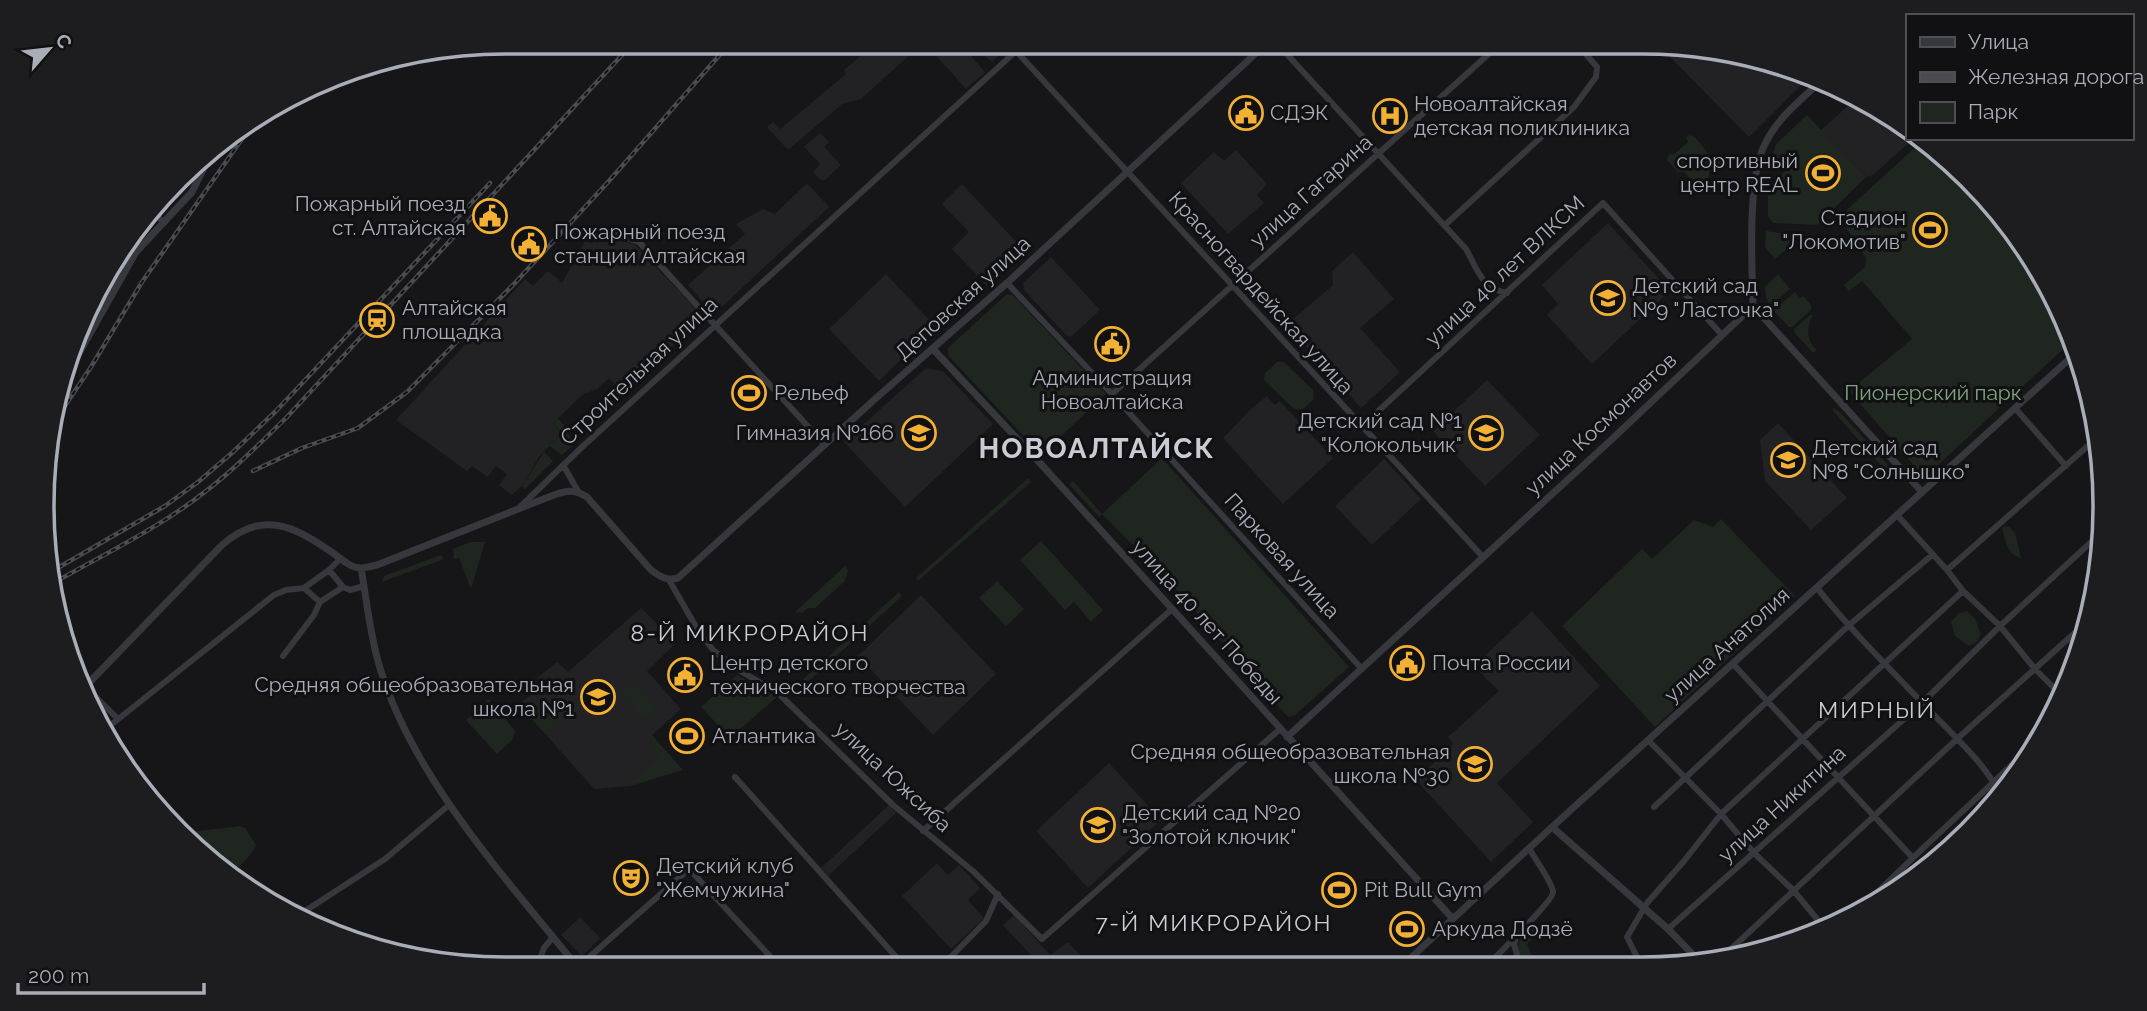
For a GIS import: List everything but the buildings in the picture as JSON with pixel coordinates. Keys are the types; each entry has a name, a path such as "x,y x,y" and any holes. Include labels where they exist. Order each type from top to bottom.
{"street":[{"name":"Строительная улица","path":"361,568 388,561 520,507 1013,54"},
{"name":"Красногвардейская улица","path":"1019,54 1360,427 1483,557"},
{"name":"Деповская улица","path":"669,580 678,578 1007,283 1255,54"},
{"path":"1288,54 1466,249 1481,277 1492,290 1507,293"},
{"name":"улица Гагарина","path":"1112,394 1489,54"},
{"path":"1445,225 1574,107 1596,77 1597,67 1586,54"},
{"path":"1813,89 1777,124 1760,156 1752,226 1753,306 1922,492"},
{"path":"85,342 136,252 192,192 202,171"},
{"name":"улица 40 лет ВЛКСМ","path":"1360,427 1603,203 1723,335"},
{"path":"158,217 164,223"},
{"path":"613,234 639,242 825,445"},
{"name":"Парковая улица","path":"1007,283 1112,394 1361,668"},
{"name":"улица Космонавтов","path":"1287,737 1753,306"},
{"name":"улица 40 лет Победы","path":"933,349 1453,919"},
{"name":"улица Анатолия","path":"1412,957 2069,359"},
{"path":"2015,408 2066,466"},
{"path":"1947,570 2089,445"},
{"name":"улица Южсиба","path":"563,465 578,491 587,497 651,570 661,578 669,580 692,622 714,651 778,693 893,805 998,894 1042,939 1280,729"},
{"path":"520,507 561,493 578,491"},
{"path":"1897,515 1963,591 2000,626 2054,688"},
{"path":"90,681 221,546 246,529 263,524 278,524 298,531 340,559 361,568 373,643 385,684 398,715 449,805 569,957"},
{"name":"улица Никитина","path":"1668,929 1922,703 2091,542"},
{"path":"1654,807 1848,626 1932,555"},
{"path":"111,724 274,595 286,590 304,588 340,559"},
{"path":"329,570 343,587 350,590 364,586"},
{"path":"283,656 314,615 320,602 343,587"},
{"path":"304,588 320,602"},
{"path":"1817,588 1848,626 1957,739 1995,783"},
{"path":"1638,957 1627,937 1644,908 1721,814 1963,591"},
{"path":"923,831 1172,609"},
{"path":"1733,947 2074,634"},
{"path":"1733,664 1912,857"},
{"path":"99,700 118,719"},
{"path":"1648,740 1721,814 1754,853 1794,891 1818,920"},
{"path":"1883,886 2005,772"},
{"path":"735,777 896,957"},
{"path":"306,910 385,859 449,805"},
{"path":"1552,827 1668,929 1692,954"},
{"path":"1495,957 1553,895 1552,887 1529,848"},
{"path":"590,957 689,869 770,957"},
{"path":"951,957 986,921 998,894"},
{"path":"1516,934 1514,945 1518,957"},
{"path":"541,957 553,937"}],"shaded area":[{"path":"863,54 911,54 861,99 842,104 788,150 767,127 773,122 780,129 846,74 844,70"},
{"path":"935,54 969,54 985,72 966,89"},
{"path":"983,54 1001,54 992,62"},
{"path":"1669,56 1730,63 1802,84 1749,137"},
{"path":"1849,105 1909,142 1873,175 1866,177 1821,130"},
{"path":"820,133 829,142 824,147 841,165 825,180 821,180 813,172 820,164 804,147"},
{"path":"1236,150 1267,184 1257,195 1264,203 1228,234 1181,183 1214,152 1224,161"},
{"path":"807,183 829,207 714,314 688,285 745,234 736,224 763,209 775,214"},
{"path":"962,184 1023,249 986,285 952,249 969,232 942,204"},
{"name":"Детский сад №9 \"Ласточка\"","path":"1608,223 1670,291 1592,364 1547,315 1558,304 1542,285"},
{"path":"595,235 634,244 704,317 623,392 609,378 597,389 582,395 553,423 562,433 539,457 522,486 512,495 499,485 507,474 496,466 488,477 472,466 467,471 396,420 525,279 533,286 548,271 562,283 585,241 593,243"},
{"path":"1353,252 1394,299 1360,328 1400,372 1361,408 1286,325 1333,285 1332,271"},
{"path":"1051,257 1100,310 1071,337 1066,335 1024,290 1023,283"},
{"path":"886,274 935,326 879,381 829,329"},
{"name":"Гимназия №166","path":"926,368 943,371 993,424 905,507 844,442"},
{"name":"Детский сад №1 \"Колокольчик\"","path":"1487,380 1540,435 1485,486 1433,431"},
{"path":"1267,396 1275,405 1280,401 1333,458 1283,504 1223,438"},
{"name":"Детский сад №8 \"Солнышко\"","path":"1778,423 1847,498 1811,530 1765,481 1760,440"},
{"path":"1384,459 1421,499 1372,545 1335,506"},
{"path":"921,595 996,674 933,735 858,656"},
{"name":"Средняя общеобразовательная школа №1","path":"641,608 676,643 647,671 681,709 652,735 683,770 631,786 594,789 519,704 543,686 537,678 557,662 568,672"},
{"name":"Средняя общеобразовательная школа №30","path":"1532,611 1600,686 1497,783 1533,822 1491,862 1416,780 1453,744 1448,737 1499,691 1474,666"},
{"name":"Детский сад №20 \"Золотой ключик\"","path":"1109,763 1161,820 1088,888 1036,831"},
{"path":"889,805 896,813 828,876 821,868"},
{"path":"937,863 948,875 959,865 980,888 968,900 984,918 951,949 902,896"},
{"path":"1014,915 1050,955 1068,942 1082,957 1033,957 1003,925"},
{"path":"580,917 600,938 582,956 561,935"}],"green space":[{"name":"спортивный центр REAL","path":"1807,115 1866,177 1817,225 1773,223 1768,216 1768,187 1787,169 1773,153 1776,144"},
{"path":"1686,137 1695,137 1711,157 1716,155 1720,158 1720,165 1710,168 1706,195 1684,172 1678,172 1667,160 1669,154 1673,155 1688,142"},
{"name":"Пионерский парк","path":"1916,147 1961,186 2000,231 2032,280 2064,348 1926,476 1923,476 1850,392 1852,381 1856,385 1912,339 1862,281 1849,291 1844,285 1865,267 1866,258 1839,217"},
{"path":"1766,231 1802,236 1775,259 1765,247"},
{"path":"1778,274 1790,289 1771,306 1766,298 1765,287"},
{"path":"1795,292 1811,305 1811,310 1789,327 1775,309"},
{"path":"1007,294 1013,295 1106,394 1041,455 948,355 948,348"},
{"path":"1813,315 1808,329 1809,338 1817,350 1813,353 1794,332"},
{"path":"1277,362 1284,362 1313,390 1314,399 1303,409 1294,409 1264,380 1265,373"},
{"path":"1833,408 1840,412 1895,473 1898,480 1893,479"},
{"path":"558,418 566,428 573,445 562,455 550,446 562,433 553,423"},
{"path":"544,452 553,461 525,489 522,486"},
{"path":"1162,458 1349,667 1295,715 1289,717 1178,591 1102,514"},
{"path":"1028,478 1031,482 918,581 916,578"},
{"path":"1073,481 1102,514 1099,517 1069,484"},
{"path":"1721,519 1795,596 1655,727 1562,626 1642,549 1652,559 1694,520 1713,527"},
{"path":"2005,526 2015,533 2021,558 2007,546 2002,528"},
{"path":"1041,541 1103,610 1091,622 1074,602 1065,610 1020,560"},
{"path":"470,542 485,542 471,589 459,558 454,559 453,549"},
{"path":"441,555 444,559 382,582 384,576"},
{"path":"845,566 848,570 845,581 815,608 808,608 802,613 795,612"},
{"path":"997,581 1024,609 1006,626 979,598"},
{"path":"899,592 902,596 800,689 797,685"},
{"path":"1967,611 1975,619 1981,634 1977,642 1969,646 1955,636 1951,622 1959,613"},
{"path":"737,675 777,697 730,738 701,707"},
{"path":"632,683 636,684 655,706 655,711 646,719 642,718 622,695"},
{"path":"489,699 515,731 512,740 497,754 466,720"},
{"path":"548,700 564,717 546,735 530,717"},
{"path":"655,739 683,770 627,786 659,758 649,745"},
{"path":"239,826 245,828 256,845 238,869 194,832"},
{"path":"1527,928 1533,928 1535,935 1527,944 1532,957 1518,957 1521,938"}],"railway":[{"path":"61,579 188,505 247,456 286,418 623,54"},
{"path":"253,471 302,448 358,428 407,392 514,284 720,54"},
{"path":"66,404 142,282 242,140"},
{"path":"59,567 165,506 233,452 276,411 490,183"}],"place":[{"name":"СДЭК","path":"1246,113"},
{"name":"Новоалтайская детская поликлиника","path":"1390,116"},
{"name":"спортивный центр REAL","path":"1823,173"},
{"name":"Пожарный поезд ст. Алтайская","path":"490,216"},
{"name":"Стадион \"Локомотив\"","path":"1930,230"},
{"name":"Пожарный поезд станции Алтайская","path":"529,244"},
{"name":"Детский сад №9 \"Ласточка\"","path":"1608,298"},
{"name":"Алтайская площадка","path":"377,320"},
{"name":"Администрация Новоалтайска","path":"1112,344"},
{"name":"Рельеф","path":"749,393"},
{"name":"Гимназия №166","path":"919,433"},
{"name":"Детский сад №1 \"Колокольчик\"","path":"1486,433"},
{"name":"Детский сад №8 \"Солнышко\"","path":"1788,460"},
{"name":"Почта России","path":"1407,663"},
{"name":"Центр детского технического творчества","path":"685,675"},
{"name":"Средняя общеобразовательная школа №1","path":"598,697"},
{"name":"Атлантика","path":"687,736"},
{"name":"Средняя общеобразовательная школа №30","path":"1475,764"},
{"name":"Детский сад №20 \"Золотой ключик\"","path":"1098,825"},
{"name":"Детский клуб \"Жемчужина\"","path":"631,878"},
{"name":"Pit Bull Gym","path":"1339,890"},
{"name":"Аркуда Додзё","path":"1407,929"}],"district":[{"name":"НОВОАЛТАЙСК","path":"1097,448"},
{"name":"8-Й МИКРОРАЙОН","path":"750,633"},
{"name":"МИРНЫЙ","path":"1877,710"},
{"name":"7-Й МИКРОРАЙОН","path":"1214,923"}]}
